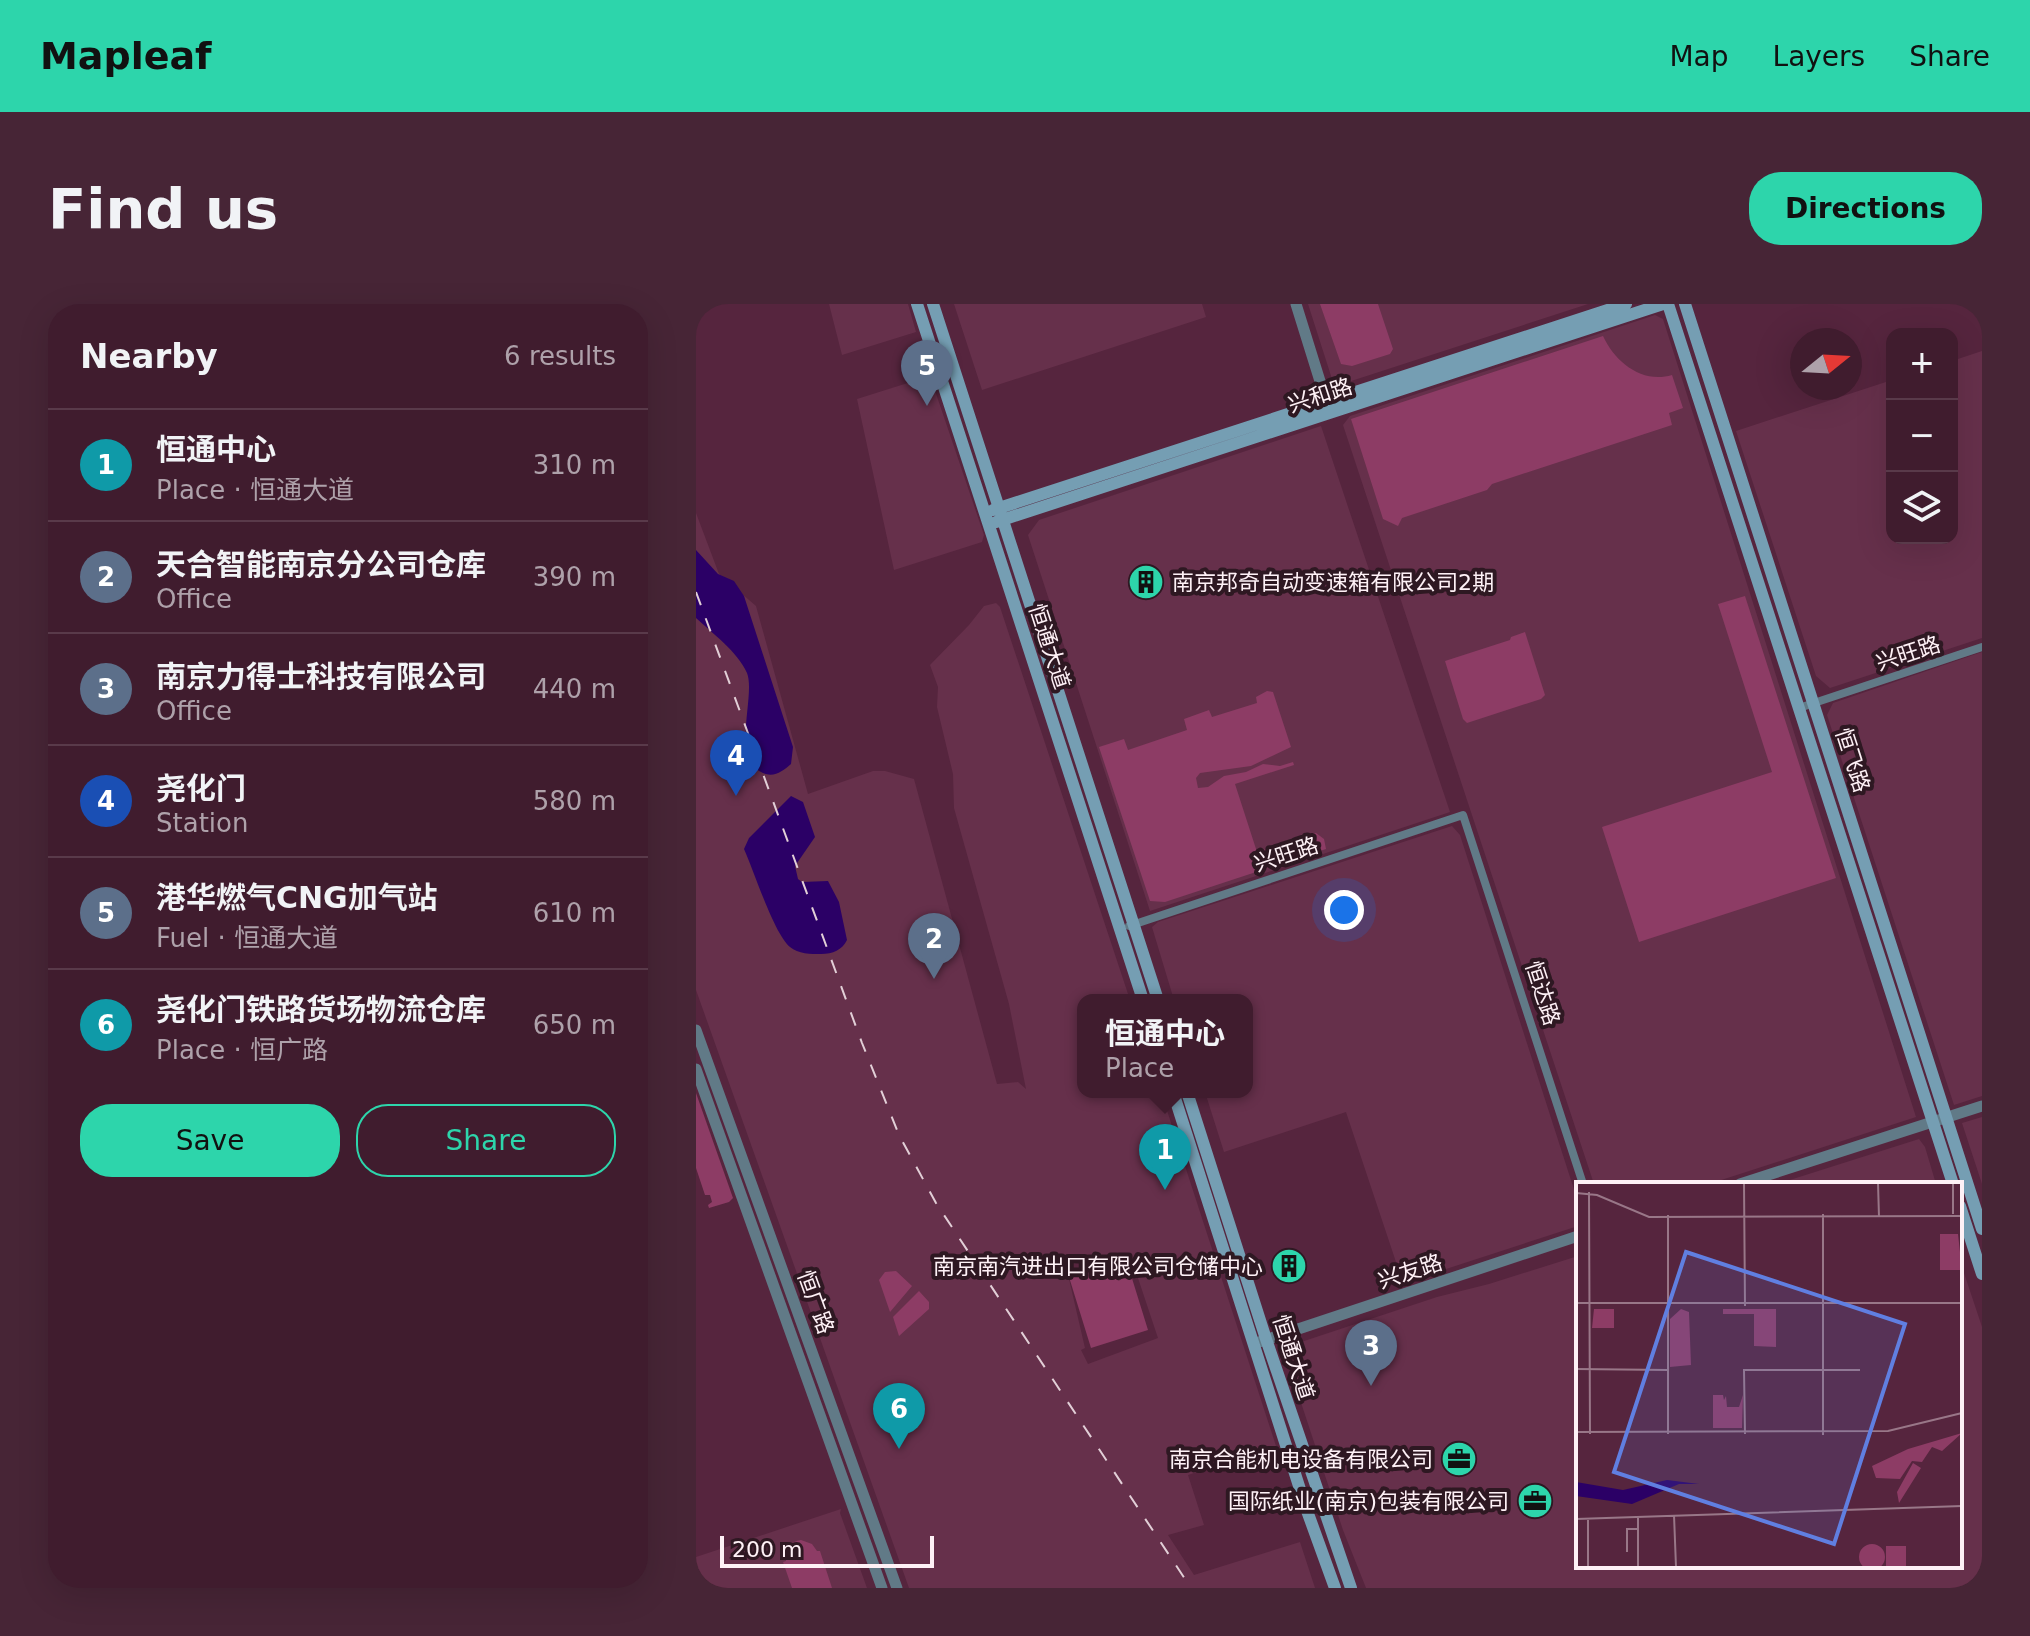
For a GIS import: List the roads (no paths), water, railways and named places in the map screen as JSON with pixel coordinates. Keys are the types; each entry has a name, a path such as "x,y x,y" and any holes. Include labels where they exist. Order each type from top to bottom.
{"main road":[{"name":"恒通大道","path":"917,304 1127,926 1155,994"},
{"name":"恒通大道","path":"933,304 1002,513 1127,926 1142,994"},
{"name":"兴和路","path":"987,518 1626,304"},
{"name":"兴和路","path":"1328,406 1666,304"},
{"name":"恒飞路","path":"1666,304 1952,1182"},
{"name":"恒飞路","path":"1685,304 1982,1229"},
{"name":"恒通大道","path":"1175,1098 1351,1588"},
{"name":"恒通大道","path":"1189,1098 1306,1508 1335,1588"},
{"path":"1962,1212 1982,1274"}],"street":[{"path":"1296,304 1328,406"},
{"name":"兴旺路","path":"1799,708 1982,647"},
{"name":"兴旺路","path":"1127,926 1463,815"},
{"name":"恒达路","path":"1463,815 1582,1182"},
{"name":"恒广路","path":"696,1030 897,1588"},
{"name":"恒广路","path":"696,1069 882,1588"},
{"path":"1746,1182 1982,1106"},
{"name":"兴友路","path":"1260,1341 1576,1237"}],"railway":[{"path":"696,592 862,1043 899,1135 936,1203 1191,1588"}],"place":[{"name":"港华燃气CNG加气站","path":"927,406"},
{"name":"南京邦奇自动变速箱有限公司2期","path":"1146,582"},
{"name":"尧化门","path":"736,796"},
{"name":"天合智能南京分公司仓库","path":"934,979"},
{"name":"恒通中心","path":"1165,1190"},
{"name":"南京南汽进出口有限公司仓储中心","path":"1289,1266"},
{"name":"南京力得士科技有限公司","path":"1371,1386"},
{"name":"尧化门铁路货场物流仓库","path":"899,1449"},
{"name":"南京合能机电设备有限公司","path":"1459,1459"},
{"name":"国际纸业(南京)包装有限公司","path":"1535,1501"}]}
